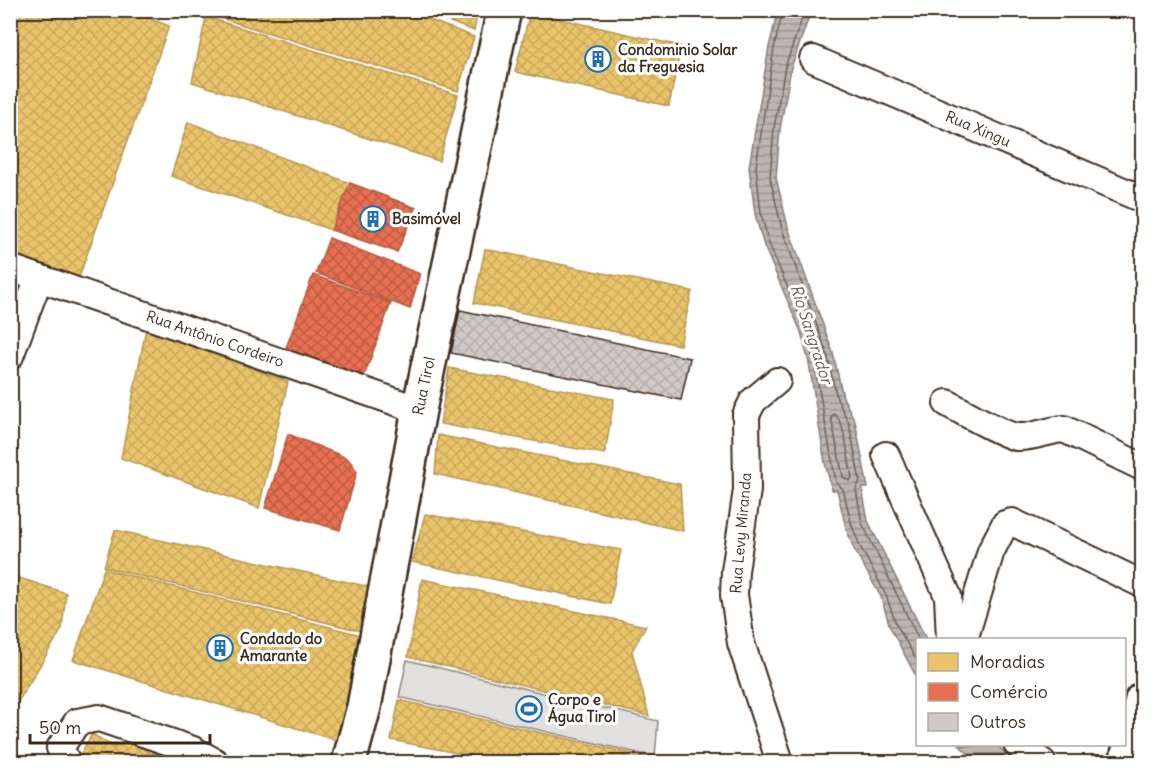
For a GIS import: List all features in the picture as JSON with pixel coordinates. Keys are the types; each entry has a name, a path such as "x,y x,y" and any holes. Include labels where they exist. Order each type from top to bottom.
{"main road":[{"name":"Rua Tirol","path":"349,762 364,707 419,410 504,10"},
{"path":"1126,762 1143,700"}],"street":[{"name":"Rua Xingu","path":"813,59 1143,199"},
{"name":"Rua Antônio Cordeiro","path":"10,268 419,410"},
{"path":"10,356 39,278"},
{"name":"Rua Levy Miranda","path":"777,381 753,401 746,415 747,490 735,571 734,595 741,643 780,762"},
{"path":"947,403 1014,437 1064,429 1143,467"},
{"path":"886,455 948,596 950,638"},
{"path":"964,638 991,551 1005,524 1012,522 1143,584"},
{"path":"67,762 60,748 77,722 99,718 193,750 215,762"},
{"path":"1020,746 1042,762"}],"shaded area":[{"name":"Corpo e Água Tirol","path":"407,660 658,721 655,757 399,697"}],"water":[{"name":"Rio Sangrador","path":"778,11 811,11 791,68 780,129 776,178 788,227 833,353 843,397 855,421 868,488 862,488 868,521 926,638 916,638 916,676 890,627 881,597 854,549 846,528 837,490 832,490 825,463 809,363 801,332 764,246 755,214 749,167 769,47"},
{"path":"960,746 997,746 1016,762 977,762"}],"building: Moradias":[{"path":"10,10 129,10 169,26 79,277 10,252"},
{"path":"208,10 404,10 474,37 458,91 207,14"},
{"path":"418,10 478,10 474,31"},
{"name":"Condominio Solar da Freguesia","path":"530,12 681,46 669,106 515,72"},
{"path":"206,17 458,95 439,161 192,82"},
{"path":"188,122 416,208 397,252 171,176"},
{"path":"485,249 692,291 680,345 474,303"},
{"path":"146,328 288,382 259,508 121,458"},
{"path":"449,368 614,399 605,454 440,424"},
{"path":"438,435 680,484 683,531 435,474"},
{"path":"425,514 621,550 610,604 412,562"},
{"path":"115,530 375,588 365,632 104,567"},
{"name":"Condado do Amarante","path":"104,569 365,636 342,742 73,660"},
{"path":"10,575 66,593 62,629 10,715"},
{"path":"422,579 646,626 632,651 649,716 408,657"},
{"path":"399,700 655,759 654,762 502,762 391,740"},
{"path":"92,734 114,747 116,744 120,746 125,738 152,754 158,742 194,762 88,762 79,757"}],"building: Comércio":[{"name":"Basimóvel","path":"350,183 416,208 397,252 331,230"},
{"path":"329,238 420,274 410,309 316,273"},
{"path":"313,275 391,303 362,382 284,353"},
{"path":"288,434 347,458 357,472 340,530 265,508"}],"building: Outros":[{"path":"460,310 690,358 681,400 451,353"}],"place":[{"name":"Condominio Solar da Freguesia","path":"598,59"},
{"name":"Basimóvel","path":"373,219"},
{"name":"Condado do Amarante","path":"220,648"},
{"name":"Corpo e Água Tirol","path":"529,709"}]}
